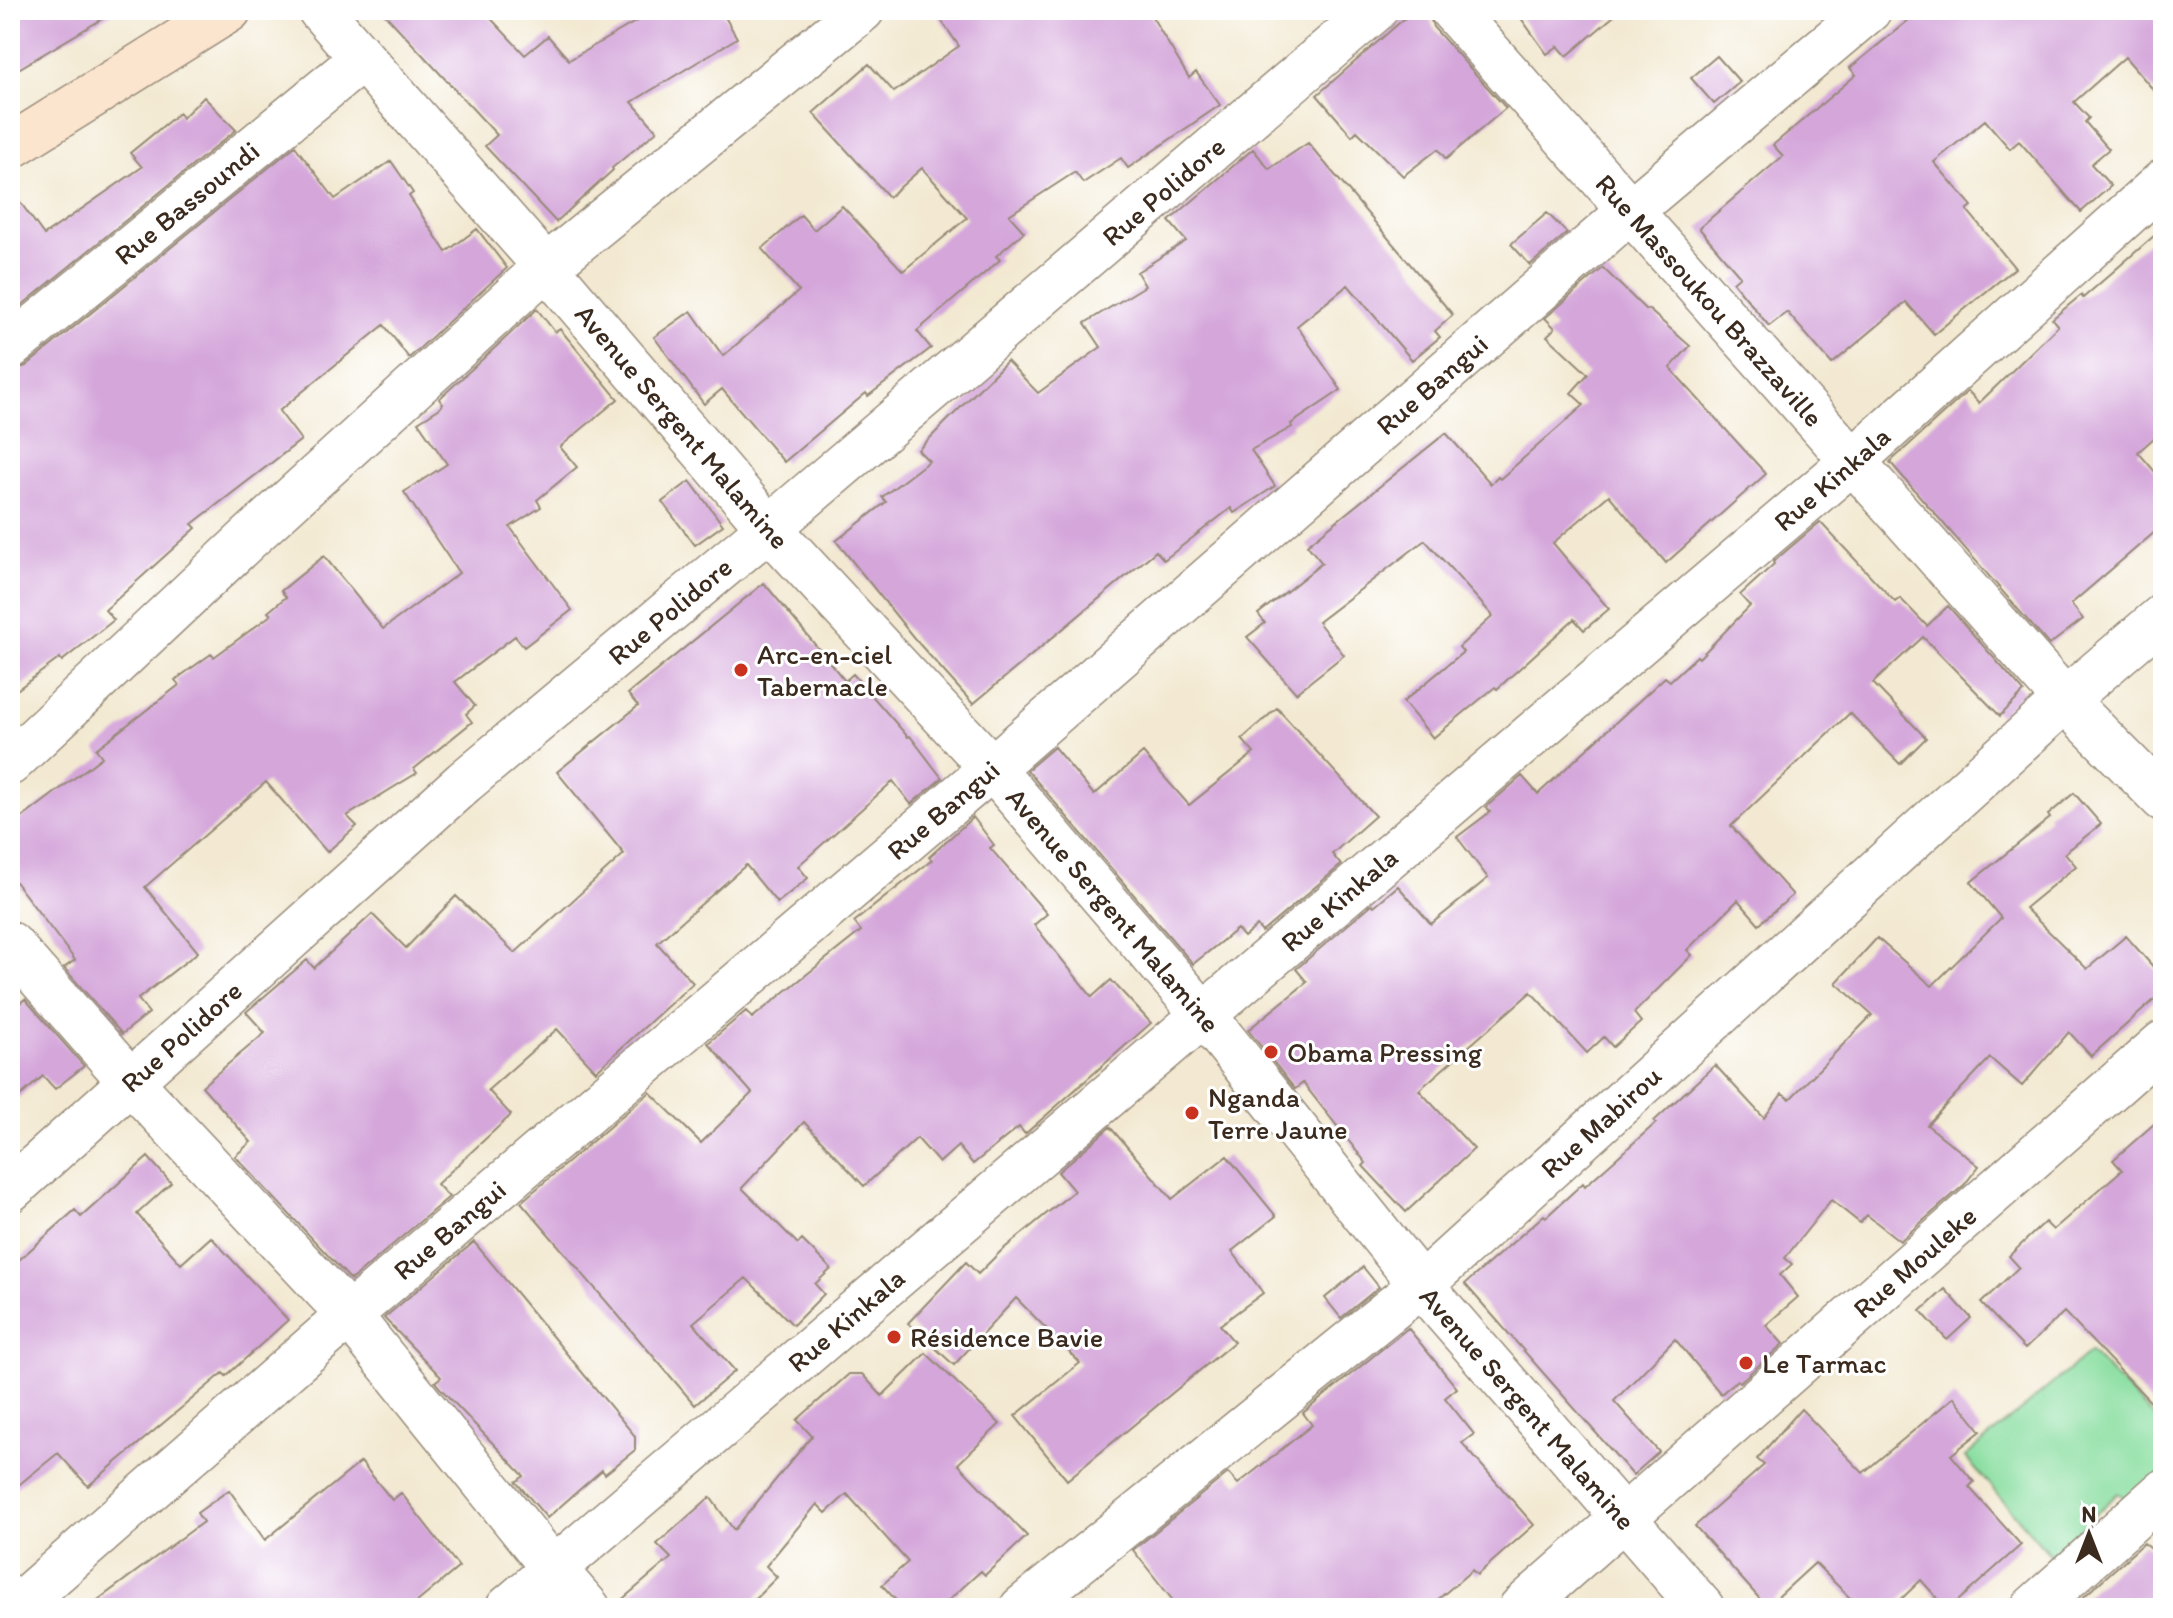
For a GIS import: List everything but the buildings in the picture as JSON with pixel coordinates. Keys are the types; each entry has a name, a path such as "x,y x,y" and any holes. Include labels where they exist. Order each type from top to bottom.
{"street":[{"path":"10,147 229,10"},
{"name":"Avenue Sergent Malamine","path":"320,10 546,267 769,528 992,768 1203,1014 1421,1285 1702,1608"},
{"path":"10,763 250,537 546,267 862,10"},
{"name":"Rue Polidore","path":"10,1190 464,782 769,528 1375,10"},
{"name":"Rue Massoukou Brazzaville","path":"1452,10 2065,700 2163,799"},
{"name":"Rue Bangui","path":"15,1608 349,1315 992,768 1629,212 1869,10"},
{"name":"Rue Bassoundi","path":"10,347 362,59"},
{"name":"Rue Kinkala","path":"508,1608 1853,461 2163,182"},
{"name":"Rue Mabirou","path":"1022,1608 1421,1285 2065,700 2163,616"},
{"path":"10,944 130,1081 349,1315 588,1608"},
{"name":"Rue Mouleke","path":"1521,1608 2163,1043"},
{"path":"2033,1608 2163,1492"}],"green space":[{"path":"2090,1352 2163,1426 2163,1482 2136,1506 2118,1493 2051,1556 1965,1457"}],"place":[{"name":"Arc-en-ciel Tabernacle","path":"741,670"},
{"name":"Obama Pressing","path":"1271,1052"},
{"name":"Nganda Terre Jaune","path":"1192,1113"},
{"name":"Résidence Bavie","path":"894,1337"},
{"name":"Le Tarmac","path":"1746,1363"}]}
